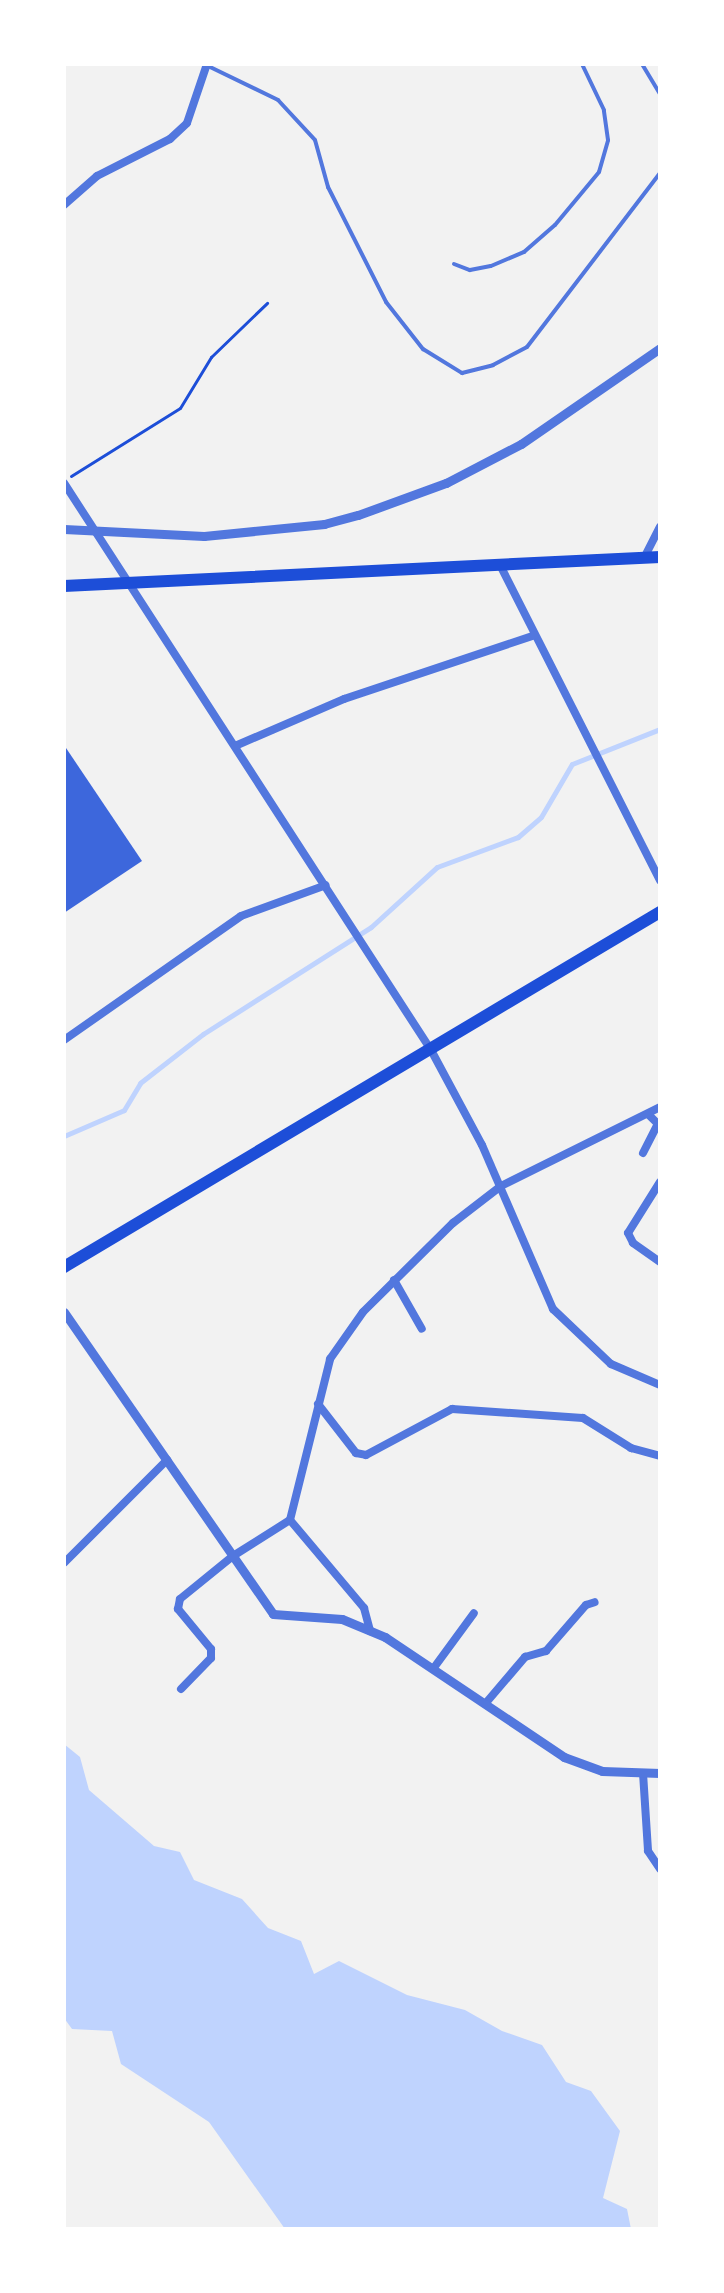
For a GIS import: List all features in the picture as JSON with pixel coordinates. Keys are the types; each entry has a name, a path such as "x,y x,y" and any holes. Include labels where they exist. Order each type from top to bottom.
{"highway":[{"path":"64,586 660,557"},
{"path":"64,1267 660,912"}],"street":[{"path":"64,205 97,176 170,139 187,123 206,64"},
{"path":"64,529 250,534 324,524 406,500 521,444 660,348"},
{"path":"64,482 92,531 431,1050 501,1186 553,1309 611,1364 660,1385"},
{"path":"644,558 660,527"},
{"path":"500,565 660,881"},
{"path":"235,746 344,699 535,635"},
{"path":"64,1040 241,916 326,885"},
{"path":"181,1689 211,1658 211,1649 178,1609 180,1599 233,1556 290,1520 330,1359 363,1312 461,1216 501,1186 660,1107"},
{"path":"643,1153 659,1125 649,1115"},
{"path":"660,1182 628,1233 633,1243 660,1262"},
{"path":"394,1280 422,1329"},
{"path":"64,1312 273,1614 342,1619 370,1631 433,1669 564,1757 602,1771 660,1773"},
{"path":"318,1404 356,1453 366,1455 452,1409 583,1418 631,1448 660,1456"},
{"path":"64,1563 167,1460"},
{"path":"290,1520 364,1608 370,1631"},
{"path":"485,1704 525,1657 546,1651 586,1605 595,1602"},
{"path":"433,1669 474,1613"},
{"path":"643,1773 648,1851 660,1869"}],"lane":[{"path":"206,64 278,100 315,140 328,187 386,302 423,349 462,373 493,365 527,347 660,173"},
{"path":"454,264 470,270 491,266 524,252 555,225 599,172 608,140 604,110 582,64"},
{"path":"642,64 660,94"}],"path":[{"path":"64,482 180,408 211,357 267,303"}],"water":[{"path":"64,1744 80,1757 89,1790 154,1846 180,1852 194,1880 242,1899 268,1928 301,1941 314,1974 339,1961 407,1995 465,2010 502,2031 542,2045 566,2082 591,2091 620,2131 603,2198 627,2209 631,2229 285,2229 209,2122 121,2064 112,2031 72,2029 64,2018"}],"building":[{"path":"64,745 142,861 64,913"}],"waterway":[{"path":"64,1136 124,1110 140,1083 203,1034 371,927 437,867 518,837 541,817 572,764 660,729"}]}
